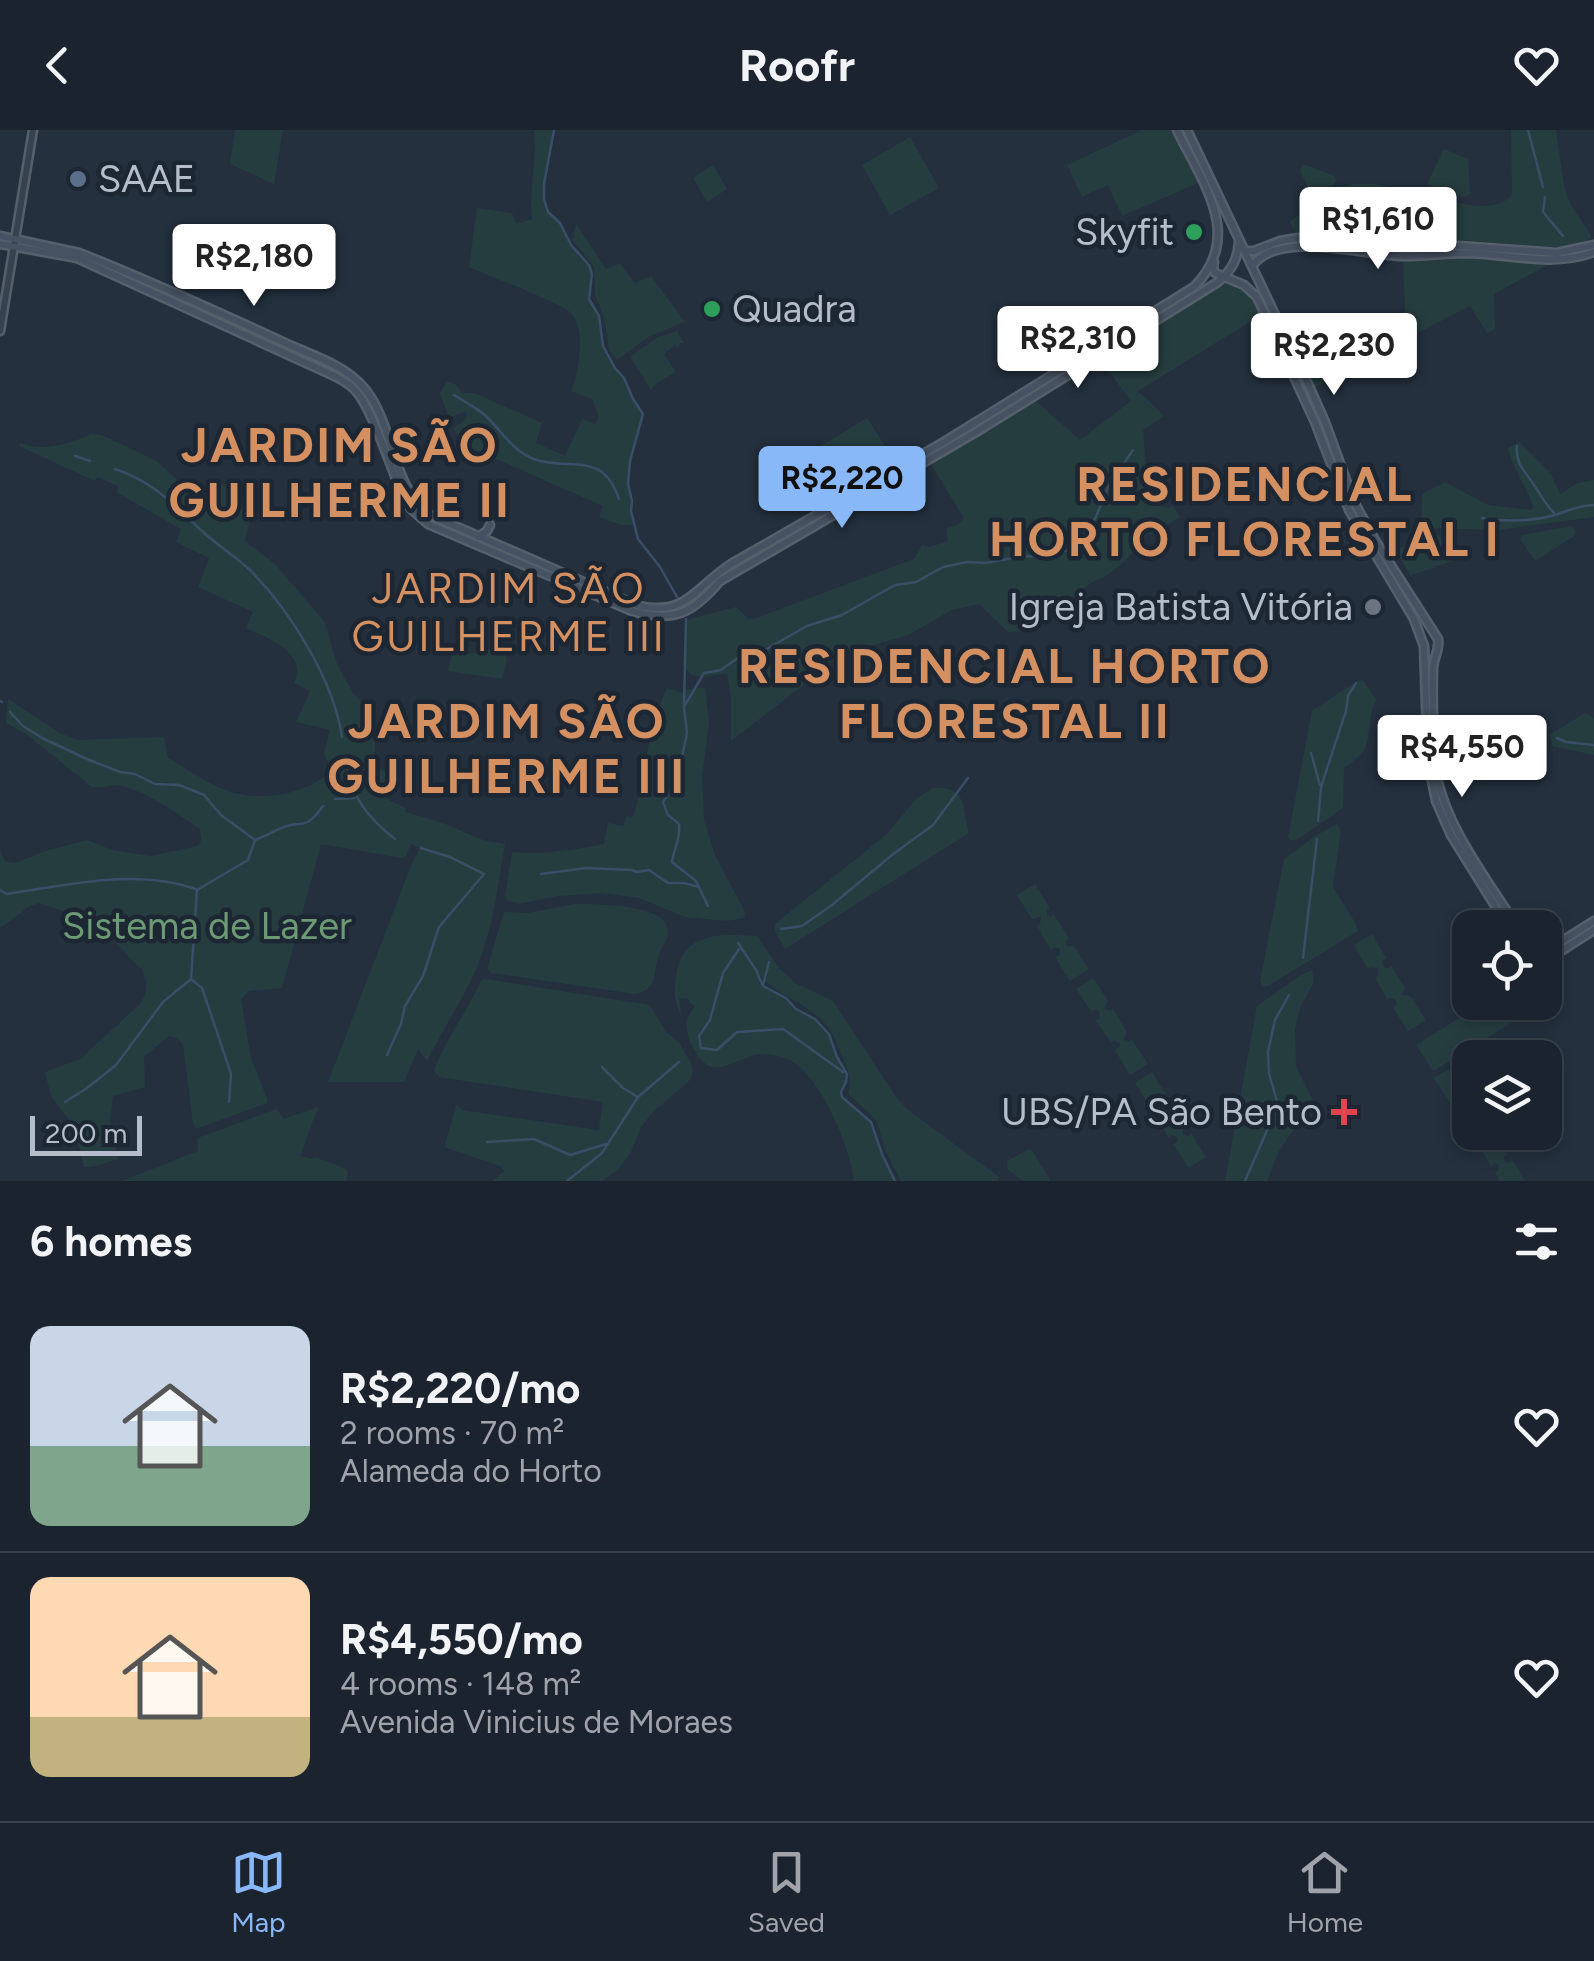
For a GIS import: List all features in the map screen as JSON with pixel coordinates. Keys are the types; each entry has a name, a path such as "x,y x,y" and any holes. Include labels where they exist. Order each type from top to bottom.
{"main road":[{"path":"1177,130 1218,222 1213,270 1250,288 1257,297 1316,422 1343,497 1439,642 1433,667 1430,718"},
{"path":"1187,130 1325,422 1375,546 1424,646 1428,653 1436,654"},
{"path":"1218,240 1228,233 1238,239"},
{"path":"0,240 79,256 255,329 352,376 371,398 413,497 424,511 454,531 632,611 654,617 700,602 720,581 1043,392 1224,278 1237,258 1238,239"},
{"path":"1244,250 1254,251 1288,239 1401,256 1472,254 1565,260 1594,248"},
{"path":"1241,284 1250,282 1257,260 1263,256 1286,249 1328,245"},
{"path":"79,256 354,388 396,481 411,508 428,524 478,537 636,605 676,611 731,564 902,466 1184,294 1202,279 1214,261"},
{"path":"891,481 902,474 902,466"},
{"path":"1343,497 1354,501"},
{"path":"438,520 451,514"},
{"path":"478,537 490,525"},
{"path":"1419,631 1430,627"},
{"path":"1424,646 1437,780 1457,832 1503,910"},
{"path":"1562,941 1594,921"},
{"path":"1562,950 1594,930"}],"street":[{"path":"0,331 33,130"}],"green space":[{"path":"235,130 283,130 274,184 230,164"},
{"path":"534,130 554,130 544,200 548,212 589,265 590,299 599,316 603,346 643,414 629,469 635,525 621,525 599,517 603,506 460,443 454,428 467,418 466,411 449,418 440,393 447,381 462,393 474,393 542,423 536,443 565,456 582,419 595,424 599,417 592,399 571,391 579,363 580,340 572,314 469,267 477,208 512,213 516,224 532,219"},
{"path":"1142,130 1172,130 1198,183 1122,216 1108,185 1082,197 1067,165"},
{"path":"1511,130 1556,130 1564,186 1590,239 1569,247 1551,247 1461,240 1406,242 1336,232 1330,217 1331,202 1341,188 1356,184 1391,187 1469,205 1503,202 1512,194"},
{"path":"910,137 939,188 890,215 862,165"},
{"path":"1444,149 1468,159 1470,193 1466,197 1432,191 1427,184"},
{"path":"1303,164 1337,180 1324,204 1326,234 1295,233 1290,222 1311,202 1300,171"},
{"path":"713,165 727,189 707,202 693,178"},
{"path":"576,224 606,269 620,263 635,283 651,276 685,322 648,337 617,360 609,349 595,295 594,267 573,240"},
{"path":"1440,255 1551,263 1494,294 1495,329 1487,333 1470,306 1406,339 1403,257"},
{"path":"1231,281 1246,291 1261,315 1138,391 1164,416 1143,430 1145,488 1151,504 1173,506 1180,517 1149,533 1117,568 1026,631 1008,632 979,604 952,610 908,635 849,652 808,674 810,680 731,741 727,673 703,677 690,674 683,665 686,620 736,607 749,619 757,618 914,559 922,545 930,547 948,541 946,529 964,518 930,463 1036,401 1080,440 1131,401 1101,361 1222,282"},
{"path":"677,331 684,343 664,354 676,372 651,390 630,357 658,337"},
{"path":"1298,355 1309,360 1371,358 1314,388"},
{"path":"867,418 887,449 859,464 865,476 894,460 896,464 848,493 819,447"},
{"name":"Sistema de Lazer","path":"91,434 102,435 157,461 189,491 189,496 211,505 215,481 254,500 245,541 275,564 325,622 337,664 376,721 374,769 392,772 387,799 405,808 405,812 505,844 491,921 478,965 427,1061 418,1049 404,1082 328,1082 420,848 411,844 401,858 321,844 282,988 249,991 241,999 251,1059 267,1103 196,1129 183,1044 169,1036 144,1057 145,1087 113,1096 110,1120 118,1159 84,1167 75,1128 51,1096 45,1072 80,1059 141,1003 146,981 142,970 97,923 39,903 0,928 0,851 6,862 15,863 88,840 112,850 150,856 198,846 200,829 133,789 119,785 92,787 26,734 6,723 8,699 77,740 164,737 168,758 218,787 250,796 290,792 326,776 329,763 324,754 330,730 296,722 310,691 294,683 296,662 284,648 246,628 253,612 198,587 209,558 176,542 181,529 116,492 118,486 97,477 95,481 19,446 51,446"},
{"path":"1519,442 1551,474 1560,494 1578,483 1594,480 1594,517 1499,530 1421,528 1422,494 1445,482 1488,505 1531,510 1508,448"},
{"path":"1571,526 1576,530 1574,536 1537,560 1520,539 1522,535"},
{"path":"1439,535 1452,561 1410,576 1396,549"},
{"path":"499,638 507,659 502,679 448,671 452,652 482,652 498,645"},
{"path":"1363,680 1376,700 1363,751 1344,768 1343,808 1296,840 1290,840 1312,711"},
{"path":"705,687 709,722 702,777 704,820 715,855 745,912 744,918 727,921 685,917 639,898 602,893 518,904 507,900 512,852 604,844 608,823 623,826 627,816 633,817 655,706 659,707 667,688 683,693"},
{"path":"1585,713 1594,718 1594,755 1552,746 1551,734"},
{"path":"932,788 944,788 958,795 969,833 785,949 774,929 776,923 887,834 916,799"},
{"path":"1337,824 1341,830 1333,887 1358,931 1263,987 1260,981 1284,859"},
{"path":"1035,884 1050,908 1047,915 1054,915 1069,938 1067,946 1074,946 1089,969 1070,981 1055,957 1060,949 1051,950 1037,926 1041,918 1032,919 1017,895"},
{"path":"574,904 634,908 664,921 668,936 647,989 635,994 492,973 487,969 504,912 528,913"},
{"path":"1372,934 1386,958 1383,966 1391,966 1405,988 1402,995 1410,996 1426,1020 1408,1031 1393,1008 1396,1000 1387,999 1375,978 1378,969 1368,969 1354,945"},
{"path":"757,936 779,968 795,983 833,1001 907,1109 999,1177 997,1181 901,1181 876,1120 848,1094 848,1070 830,1030 821,1019 759,974 763,986 815,1019 829,1034 846,1074 842,1097 871,1122 895,1181 854,1181 842,1135 826,1102 807,1074 793,1062 761,1054 714,1068 704,1063 687,1031 687,1019 695,1006 689,999 679,998 681,1015 676,1001 680,961 686,950 705,938"},
{"path":"1312,970 1314,982 1301,1006 1295,1029 1296,1066 1313,1101 1279,1151 1267,1181 1225,1181 1257,1006"},
{"path":"1093,978 1108,1001 1104,1008 1113,1009 1127,1032 1123,1040 1132,1040 1148,1064 1130,1075 1115,1050 1120,1043 1111,1042 1095,1020 1100,1018 1099,1011 1091,1011 1076,989"},
{"path":"485,979 650,1005 691,1063 690,1080 652,1113 618,1170 602,1181 492,1181 504,1171 500,1166 444,1147 457,1104 462,1110 599,1130 603,1102 439,1077 434,1070 439,1059"},
{"path":"1456,1020 1518,1020 1484,1040 1452,1040 1452,1059 1433,1071 1416,1045"},
{"path":"1452,1068 1452,1102 1450,1103 1434,1078"},
{"path":"1152,1072 1167,1096 1164,1103 1172,1103 1187,1126 1183,1134 1191,1133 1206,1157 1189,1168 1173,1144 1178,1137 1169,1138 1154,1113 1158,1107 1150,1107 1135,1083"},
{"path":"318,1107 300,1156 344,1168 348,1171 346,1181 122,1181 198,1151 200,1137 277,1109 284,1119"},
{"path":"1029,1149 1051,1181 1023,1181 1007,1169 1007,1161"},
{"path":"1481,1150 1506,1150 1505,1162 1513,1161 1525,1181 1500,1181 1495,1173 1499,1165 1491,1166"}],"waterway":[{"path":"554,130 544,199 548,212 589,265 589,299 599,316 603,346 643,414 630,461 631,511 638,539 677,597"},
{"path":"1528,130 1543,187"},
{"path":"1545,197 1543,212 1563,236"},
{"path":"454,395 483,414 527,456 583,465 603,473 619,499"},
{"path":"1517,446 1521,467 1554,513"},
{"path":"684,707 704,673 721,670 746,652 763,651 807,626 842,615 895,585 916,582 943,567 967,562 1045,557 1071,549 1095,519 1108,487 1133,450"},
{"path":"75,456 90,461"},
{"path":"115,469 162,495 265,586 295,626 320,670 342,737"},
{"path":"1482,518 1528,520 1594,505"},
{"path":"686,619 687,733 681,762 663,802 668,815 679,824 672,862 696,881 708,906"},
{"path":"1318,821 1321,787 1348,696 1356,683"},
{"path":"10,712 44,739 87,759 155,784 179,785 204,795 221,815 255,840"},
{"path":"1557,738 1594,745"},
{"path":"1311,753 1320,785"},
{"path":"346,759 351,784 362,805 395,839"},
{"path":"781,929 802,926 933,825 968,778"},
{"path":"335,799 354,798"},
{"path":"229,1102 231,1074 202,988 191,979 197,890 248,860 255,840 286,826 306,823 323,806"},
{"path":"1303,958 1317,839"},
{"path":"387,1055 405,1006 423,976 439,927 484,874 421,848"},
{"path":"541,874 586,868 649,870 668,883 699,887"},
{"path":"0,890 7,894 126,879 196,889"},
{"path":"738,943 763,986 815,1019 829,1034 847,1074 842,1097 871,1122 895,1181"},
{"path":"739,949 723,973 710,1020 699,1036 701,1048 717,1050 737,1032 783,1029 843,1072"},
{"path":"763,985 769,962"},
{"path":"65,1102 116,1065 163,1002 191,979"},
{"path":"1245,1181 1278,1105 1268,1052 1275,1020 1289,995"},
{"path":"567,1181 602,1153 638,1097 679,1062"},
{"path":"602,1067 638,1097"},
{"path":"487,1142 534,1139 570,1155 606,1144"}],"place":[{"name":"SAAE","path":"78,179"},
{"name":"Skyfit","path":"1194,232"},
{"name":"Quadra","path":"712,309"},
{"name":"Igreja Batista Vitória","path":"1373,607"},
{"name":"UBS/PA São Bento","path":"1344,1112"}],"district":[{"name":"JARDIM SÃO GUILHERME II","path":"340,472"},
{"name":"RESIDENCIAL HORTO FLORESTAL I","path":"1245,512"},
{"name":"JARDIM SÃO GUILHERME III","path":"509,612"},
{"name":"RESIDENCIAL HORTO FLORESTAL II","path":"1005,694"},
{"name":"JARDIM SÃO GUILHERME III","path":"507,748"}]}
